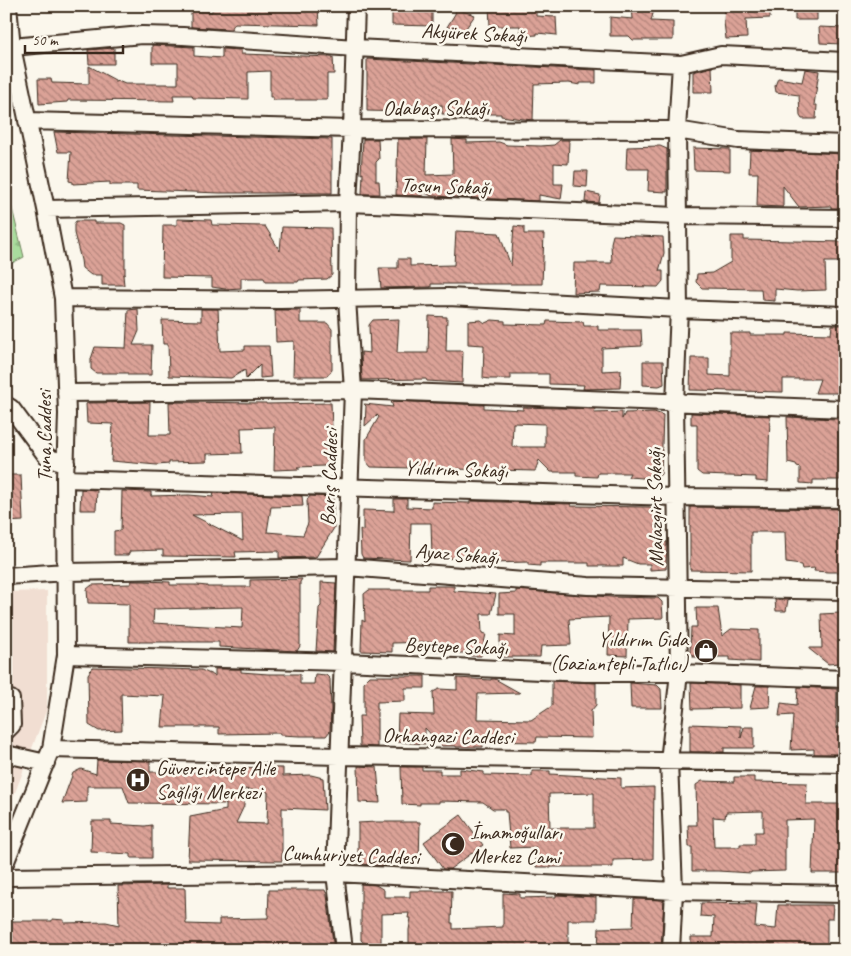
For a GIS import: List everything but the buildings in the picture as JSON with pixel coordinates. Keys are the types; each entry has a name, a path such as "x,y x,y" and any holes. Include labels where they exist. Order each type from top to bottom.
{"street":[{"name":"Tuna Caddesi","path":"6,860 49,756 66,655 66,393 63,298 12,48 8,6"},
{"name":"Barış Caddesi","path":"344,950 335,873 353,390 348,299 348,203 356,6"},
{"name":"Akyürek Sokağı","path":"12,48 142,36 183,36 355,48 681,64 721,55 842,63"},
{"name":"Malazgirt Sokağı","path":"672,950 674,891 669,761 679,673 675,403 679,309 677,130 681,64"},
{"name":"Odabaşı Sokağı","path":"27,121 352,129 677,130 738,140 845,144"},
{"name":"Tosun Sokağı","path":"46,209 348,203 677,216 845,218"},
{"path":"63,298 270,300 448,297 679,309 845,314"},
{"path":"66,393 353,390 845,409"},
{"path":"6,405 11,408 45,454 66,471"},
{"name":"Yıldırım Sokağı","path":"66,471 349,487 676,497 845,499"},
{"name":"Ayaz Sokağı","path":"6,576 66,572 347,567 588,586 845,591"},
{"name":"Beytepe Sokağı","path":"66,655 344,662 585,673 679,673 845,679"},
{"path":"6,731 12,726 11,699"},
{"name":"Orhangazi Caddesi","path":"6,754 49,756 339,756 845,764"},
{"name":"Cumhuriyet Caddesi","path":"6,877 335,873 674,891 845,894"}],"shaded area":[{"path":"47,591 47,709 6,816 6,592"}],"green space":[{"path":"6,184 24,257 6,266"}],"place":[{"name":"Yıldırım Gıda (Gaziantepli Tatlıcı)","path":"706,651"},
{"name":"Güvercintepe Aile Sağlığı Merkezi","path":"138,780"},
{"name":"İmamoğulları Merkez Cami","path":"453,844"}]}
